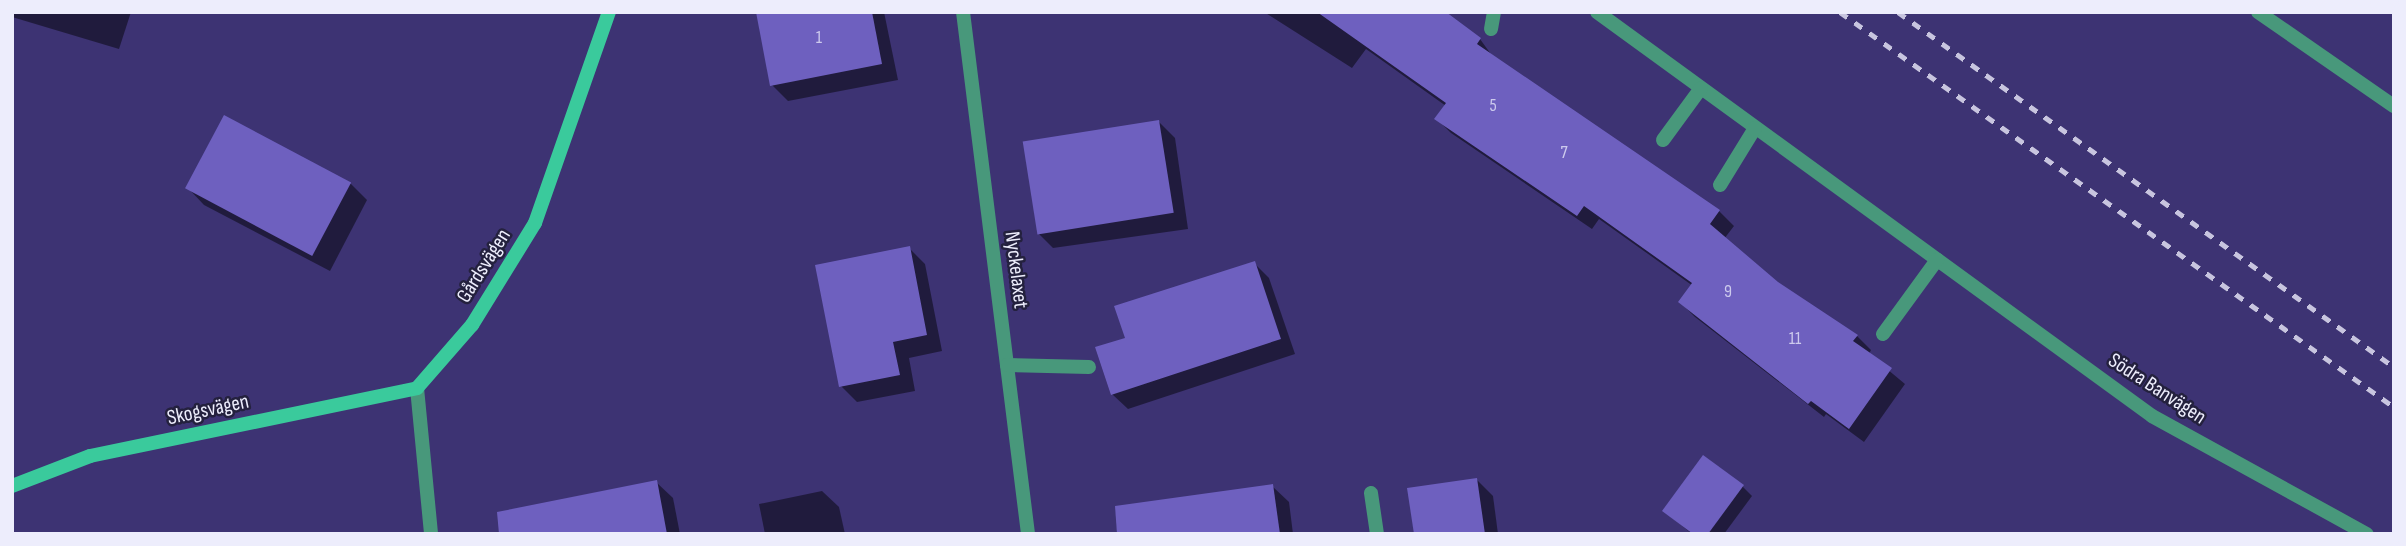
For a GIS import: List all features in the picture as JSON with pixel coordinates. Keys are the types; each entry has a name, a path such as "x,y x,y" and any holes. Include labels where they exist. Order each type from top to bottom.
{"street":[{"name":"Gårdsvägen","path":"417,388 472,325 535,223 609,12"},
{"name":"Nyckelaxet","path":"963,12 1028,534"},
{"path":"1491,29 1494,12"},
{"name":"Södra Banvägen","path":"1597,12 2152,416 2367,534"},
{"path":"2258,12 2394,106"},
{"path":"1663,140 1700,88"},
{"path":"1720,185 1755,128"},
{"path":"1883,334 1937,260"},
{"path":"1007,365 1088,366"},
{"name":"Skogsvägen","path":"12,486 90,456 417,388"},
{"path":"417,388 430,534"},
{"path":"1371,493 1377,534"}],"building":[{"path":"756,12 872,12 882,64 770,86"},
{"path":"1317,12 1446,12 1481,38 1477,44 1720,210 1710,224 1778,282 1858,335 1853,341 1892,368 1849,429 1811,401 1808,404 1678,302 1692,283 1584,206 1577,216 1434,119 1446,103"},
{"path":"224,115 351,183 312,256 185,188"},
{"path":"1159,120 1174,213 1037,234 1023,142"},
{"path":"910,246 927,335 893,342 900,375 839,387 815,265"},
{"path":"1255,261 1281,339 1111,395 1095,347 1125,338 1114,306"},
{"path":"1703,455 1744,485 1708,534 1693,534 1662,511"},
{"path":"1477,478 1485,534 1414,534 1407,488"},
{"path":"657,480 667,534 499,534 497,512"},
{"path":"1273,484 1280,534 1117,534 1115,506"}],"railway":[{"path":"1840,12 2394,407"},
{"path":"1898,12 2394,367"}]}
